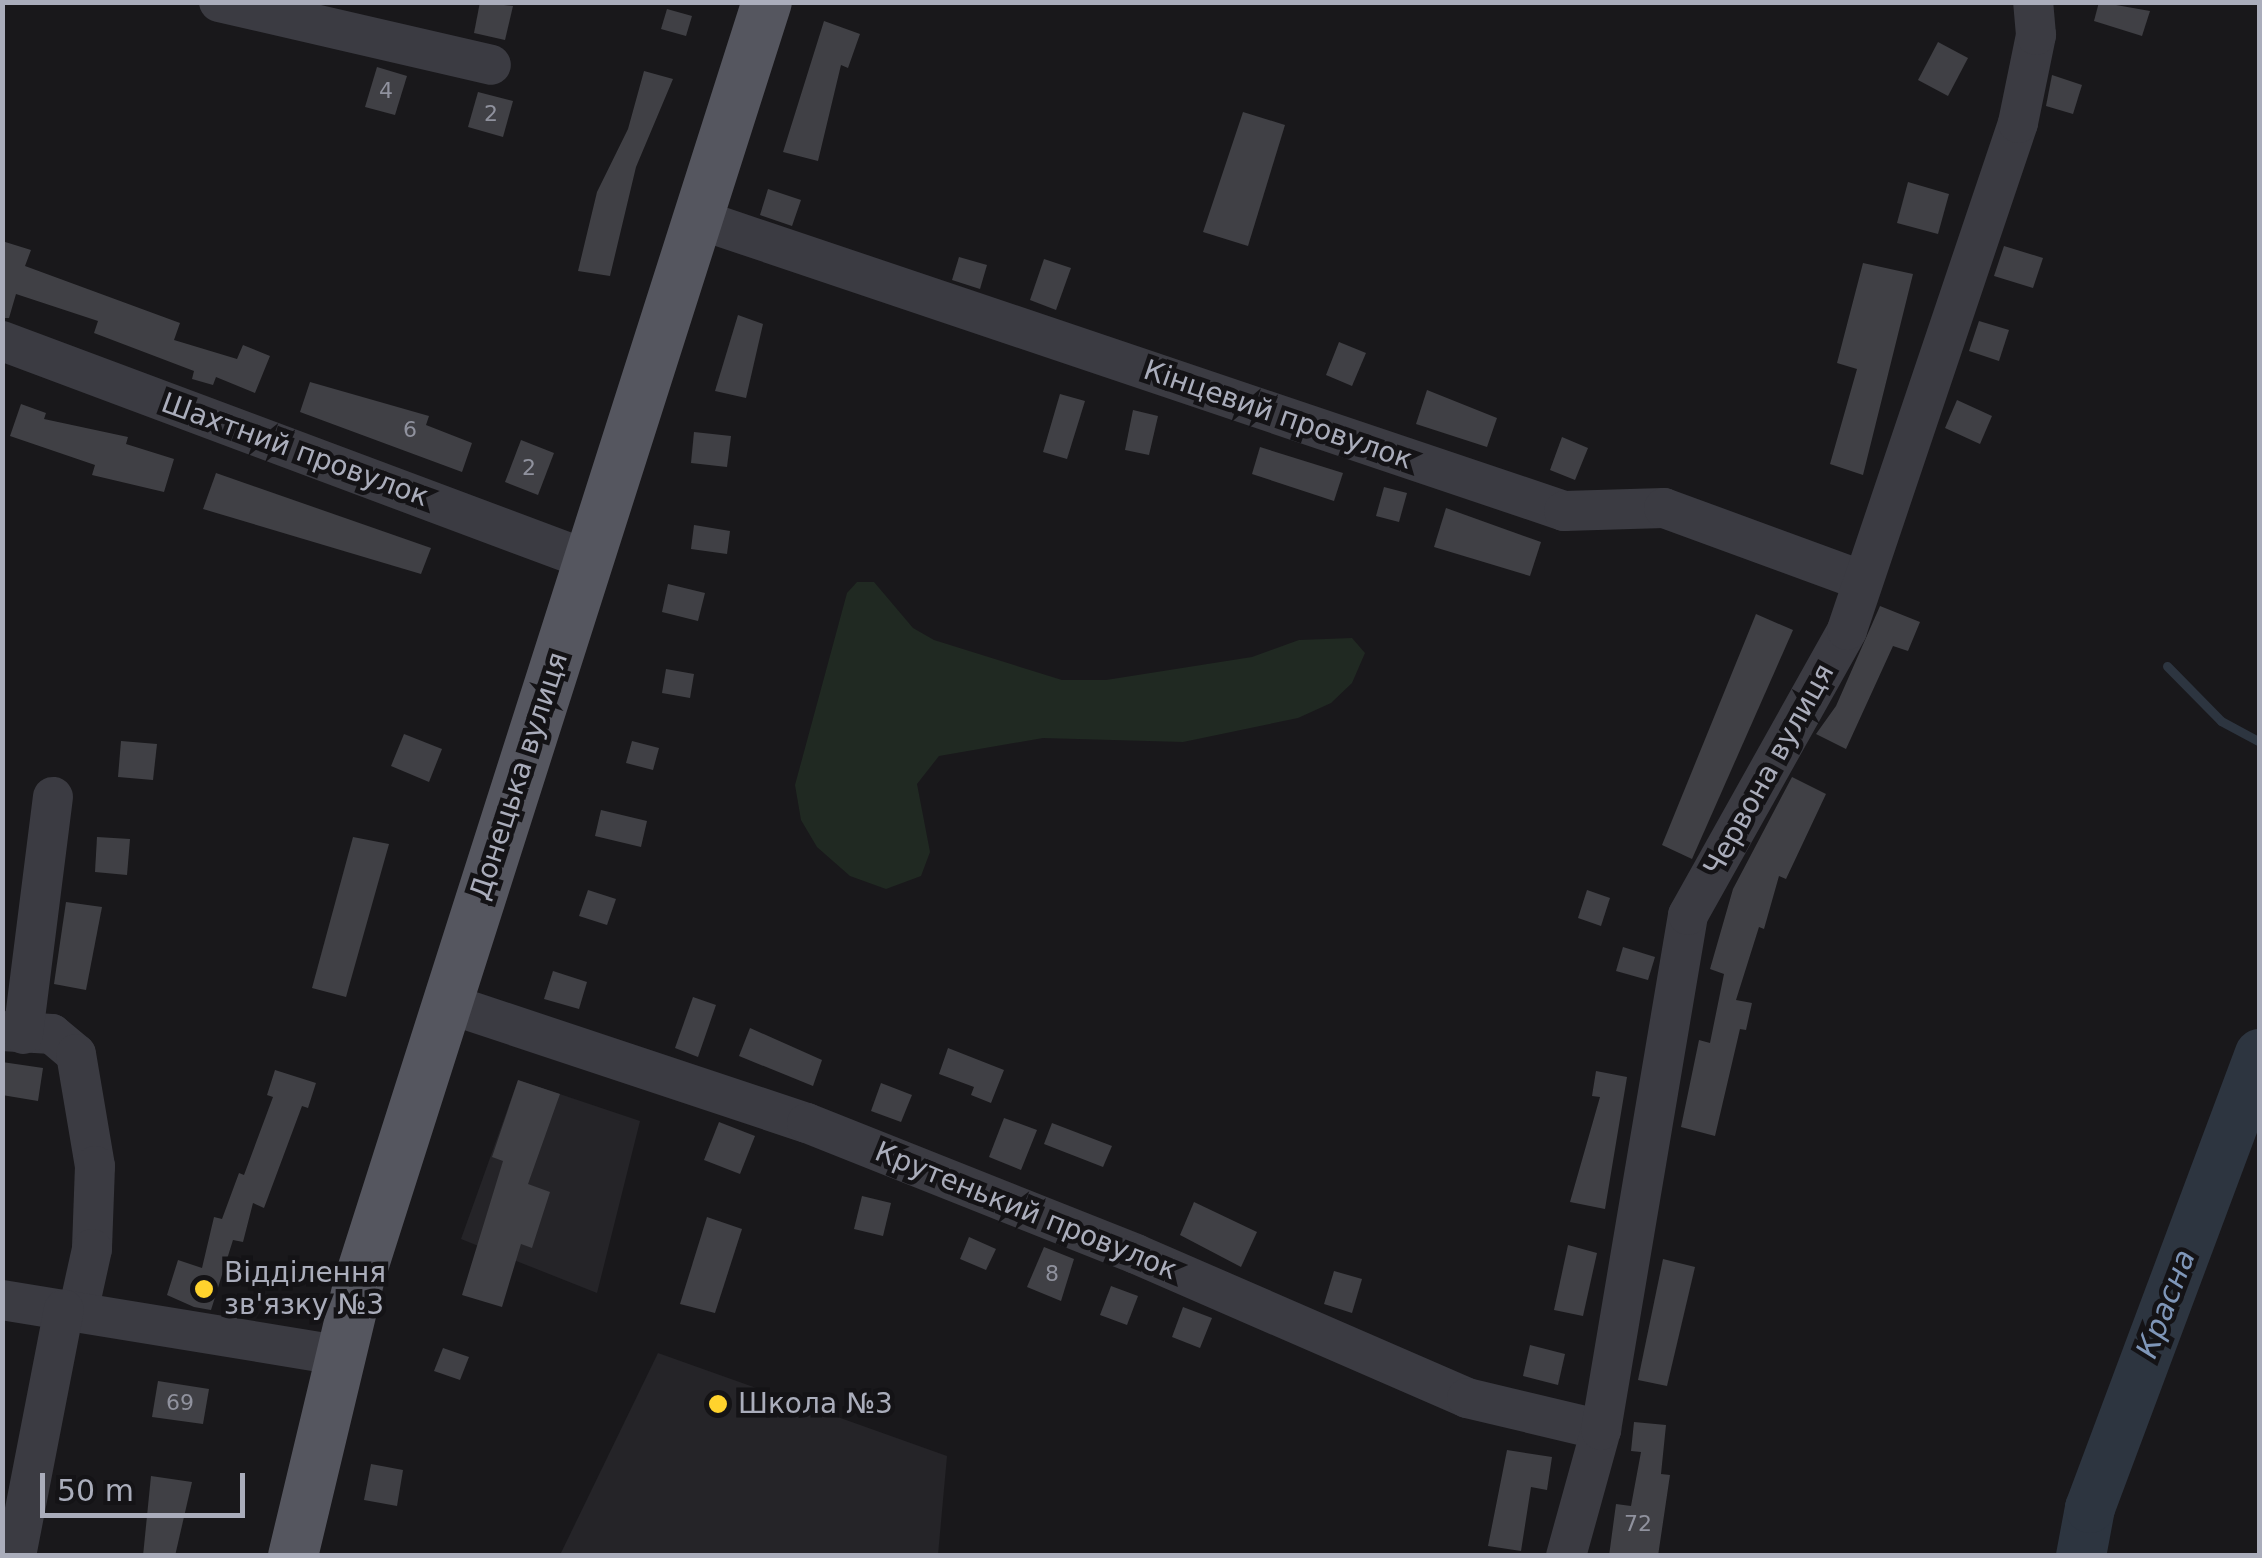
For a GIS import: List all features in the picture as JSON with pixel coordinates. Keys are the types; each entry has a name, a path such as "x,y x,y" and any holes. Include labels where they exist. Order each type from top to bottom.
{"main road":[{"name":"Донецька вулиця","path":"293,1556 338,1355 446,1003 767,2"}],"street":[{"path":"219,2 491,65"},
{"name":"Червона вулиця","path":"1566,1556 1602,1430 1688,915 1847,630 2018,122 2036,35 2034,2"},
{"name":"Кінцевий провулок","path":"698,219 1564,511 1664,508 1861,580"},
{"name":"Шахтний провулок","path":"2,341 588,560"},
{"path":"16,1556 71,1311 92,1249 95,1166 86,1095 76,1054 52,1034 13,1033 53,798"},
{"name":"Крутенький провулок","path":"446,1003 807,1122 1136,1254 1467,1398 1602,1430"},
{"path":"2,1300 338,1355"}],"shaded area":[{"path":"857,582 874,582 913,628 934,640 1062,680 1106,680 1252,657 1299,640 1352,638 1365,653 1352,683 1331,703 1298,718 1183,742 1043,738 939,756 917,784 930,852 921,876 886,889 850,876 817,847 801,820 795,785 847,593"},
{"path":"518,1080 640,1121 597,1293 461,1239"},
{"name":"Школа №3","path":"658,1353 947,1456 938,1555 560,1555"}],"building":[{"path":"480,2 513,6 505,40 474,33"},
{"path":"2099,2 2150,11 2142,36 2094,21"},
{"path":"667,9 692,16 686,36 661,29"},
{"path":"824,21 860,34 848,68 841,65 818,161 783,152"},
{"path":"1938,42 1968,58 1948,96 1918,80"},
{"path":"377,67 407,76 395,115 365,107"},
{"path":"644,71 673,79 636,167 610,276 578,271 597,192 628,129"},
{"path":"2052,75 2082,85 2073,114 2046,106"},
{"path":"478,92 513,101 503,137 468,127"},
{"path":"1243,112 1285,125 1248,246 1203,232"},
{"path":"1908,182 1949,194 1938,234 1897,223"},
{"path":"768,189 801,200 792,226 760,215"},
{"path":"2,241 31,250 25,266 180,323 174,340 237,359 243,345 270,356 255,393 216,377 213,385 192,379 194,371 94,333 98,321 16,294 9,318 2,318"},
{"path":"2004,246 2043,258 2033,288 1994,276"},
{"path":"959,257 987,265 980,289 952,280"},
{"path":"1044,259 1071,268 1056,310 1030,300"},
{"path":"1863,263 1913,274 1863,475 1830,464 1857,369 1837,363"},
{"path":"738,315 763,324 746,398 715,391"},
{"path":"1979,321 2009,330 1999,361 1969,351"},
{"path":"1339,342 1366,353 1352,386 1326,375"},
{"path":"310,382 429,416 426,425 472,443 462,472 300,412"},
{"path":"1427,390 1497,418 1487,447 1416,424"},
{"path":"1060,394 1085,401 1067,459 1043,452"},
{"path":"1957,400 1992,416 1980,444 1945,428"},
{"path":"21,404 46,413 44,419 128,437 126,444 174,459 164,492 92,475 95,465 10,436"},
{"path":"1133,410 1158,416 1149,455 1125,450"},
{"path":"694,432 731,436 727,467 691,463"},
{"path":"1562,437 1588,448 1575,480 1550,470"},
{"path":"521,440 554,453 538,495 505,482"},
{"path":"1260,447 1343,473 1334,501 1252,474"},
{"path":"216,473 431,548 421,574 203,509"},
{"path":"1384,487 1407,493 1399,522 1376,516"},
{"path":"1446,508 1541,542 1530,576 1434,547"},
{"path":"694,525 730,531 727,554 691,549"},
{"path":"668,584 705,593 698,621 662,612"},
{"path":"1880,606 1920,622 1908,651 1893,646 1846,749 1816,734 1836,706"},
{"path":"1756,614 1793,630 1692,859 1662,845"},
{"path":"666,669 694,674 690,698 662,693"},
{"path":"404,734 442,749 429,782 391,766"},
{"path":"121,741 157,744 153,780 118,777"},
{"path":"632,741 659,748 653,770 626,763"},
{"path":"1792,777 1826,794 1786,879 1779,876 1764,929 1759,927 1736,1000 1752,1003 1746,1030 1740,1029 1715,1136 1681,1127 1699,1040 1710,1043 1724,974 1710,969 1733,889"},
{"path":"601,810 647,821 641,847 595,836"},
{"path":"97,837 130,839 127,875 95,872"},
{"path":"353,837 389,844 346,997 312,988"},
{"path":"588,890 616,899 607,925 579,916"},
{"path":"1587,890 1610,898 1601,926 1578,918"},
{"path":"66,902 102,907 86,990 54,984"},
{"path":"1623,947 1655,957 1648,980 1616,971"},
{"path":"553,971 587,982 579,1009 544,999"},
{"path":"693,997 716,1005 698,1057 675,1048"},
{"path":"750,1028 822,1060 813,1086 739,1056"},
{"path":"948,1048 1004,1070 991,1103 971,1095 974,1087 939,1074"},
{"path":"2,1062 43,1068 38,1101 2,1095"},
{"path":"275,1070 316,1083 308,1108 302,1106 264,1208 253,1203 243,1242 233,1240 211,1310 194,1307 167,1295 178,1260 202,1268 214,1217 222,1219 239,1173 244,1175 273,1097 267,1095"},
{"path":"1596,1071 1627,1077 1605,1209 1570,1202 1600,1097 1592,1096"},
{"path":"518,1080 560,1094 528,1184 550,1192 532,1248 521,1244 502,1307 462,1295 503,1161 492,1157"},
{"path":"881,1083 912,1095 901,1122 871,1111"},
{"path":"1004,1118 1037,1130 1021,1170 989,1157"},
{"path":"719,1122 755,1136 740,1174 704,1160"},
{"path":"1052,1123 1112,1146 1103,1167 1044,1144"},
{"path":"862,1196 891,1203 883,1236 854,1229"},
{"path":"1194,1202 1257,1232 1241,1267 1180,1235"},
{"path":"707,1217 742,1229 715,1313 680,1304"},
{"path":"969,1237 996,1249 986,1270 960,1259"},
{"path":"1568,1245 1597,1253 1583,1316 1554,1310"},
{"path":"1044,1247 1074,1259 1061,1301 1027,1287"},
{"path":"1663,1259 1695,1267 1667,1386 1638,1380"},
{"path":"1334,1271 1362,1279 1352,1313 1324,1304"},
{"path":"1111,1286 1138,1296 1127,1325 1100,1315"},
{"path":"1183,1307 1212,1318 1200,1348 1172,1337"},
{"path":"1530,1345 1565,1354 1558,1385 1523,1376"},
{"path":"443,1348 469,1357 460,1380 434,1371"},
{"path":"158,1381 209,1389 203,1424 152,1417"},
{"path":"1634,1422 1666,1425 1661,1474 1670,1475 1658,1556 1609,1556 1616,1504 1631,1506 1641,1452 1631,1451"},
{"path":"1507,1450 1552,1457 1547,1490 1531,1487 1521,1551 1488,1546"},
{"path":"371,1464 403,1470 397,1506 364,1500"},
{"path":"151,1476 192,1482 175,1556 143,1556"}],"waterway":[{"path":"2167,666 2221,721 2260,742"},
{"name":"Красна","path":"2081,1556 2090,1508 2260,1054"}],"place":[{"name":"Відділення зв'язку №3","path":"204,1289"},
{"name":"Школа №3","path":"718,1404"}]}
